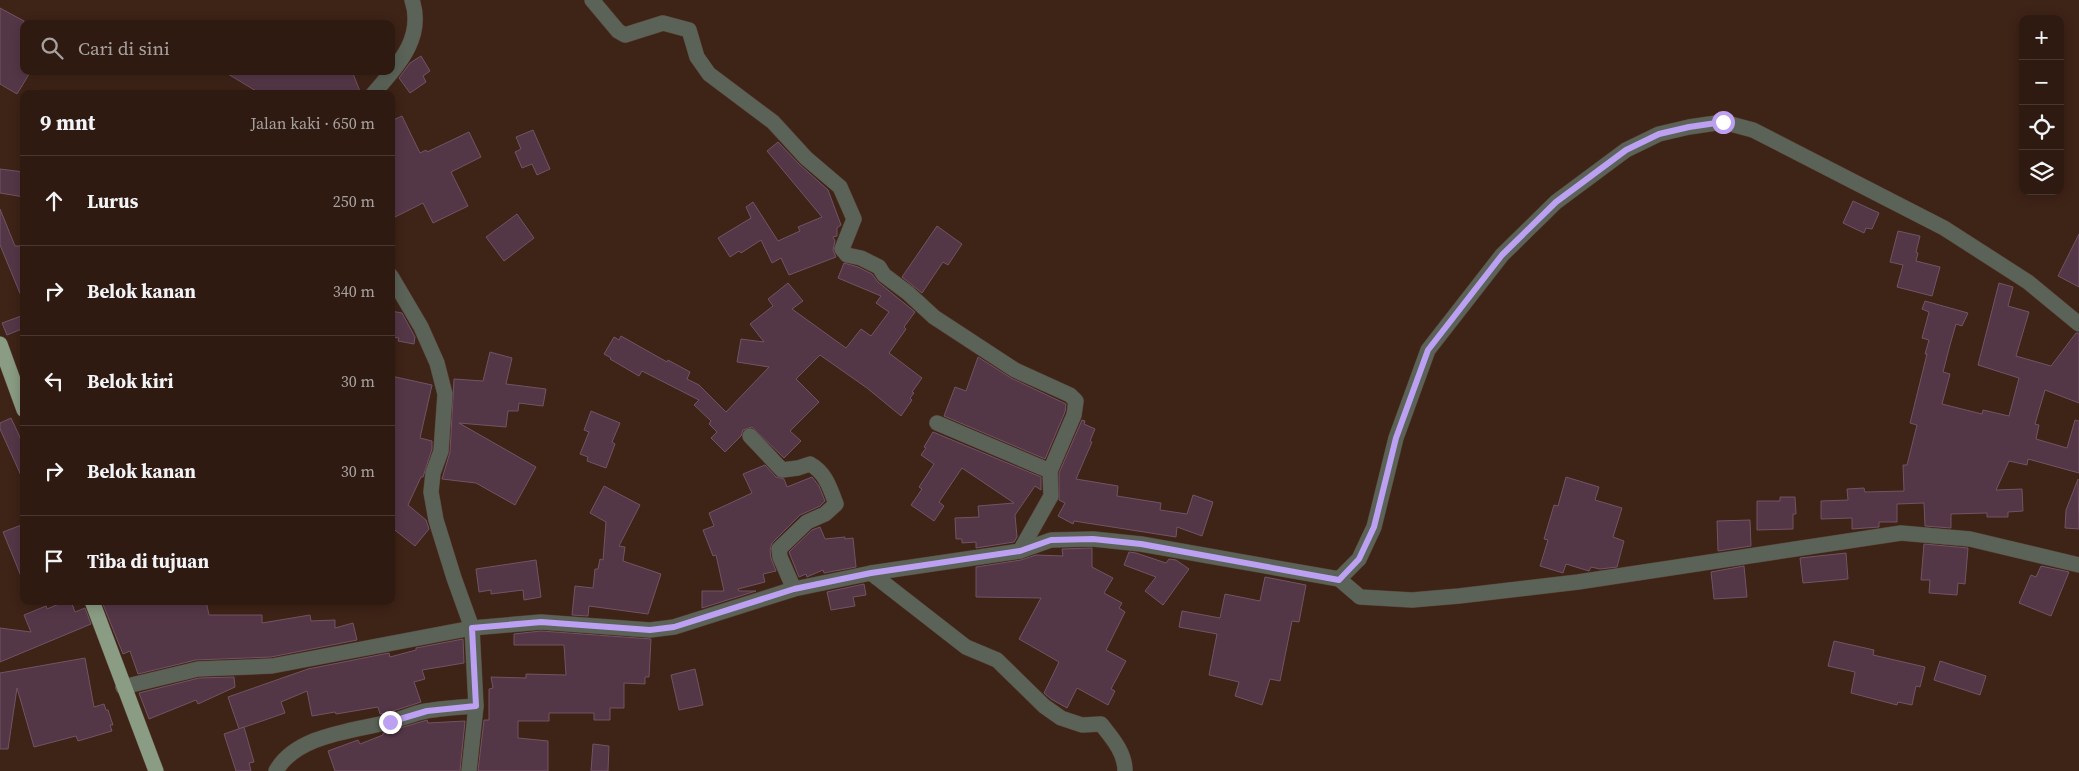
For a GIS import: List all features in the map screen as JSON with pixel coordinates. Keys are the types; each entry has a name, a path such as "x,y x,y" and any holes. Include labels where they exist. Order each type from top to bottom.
{"main road":[{"path":"0,344 20,399"},
{"path":"93,605 156,771"}],"street":[{"path":"395,67 406,54 415,34 415,8 412,0"},
{"path":"592,0 618,31 625,35 664,23 689,30 698,57 709,74 773,122 806,158 840,187 854,219 842,248 847,255 861,258 879,267 884,275 908,293 934,317 1015,370 1070,395 1076,401 1074,414 1050,471 1052,496 1020,551"},
{"path":"375,90 388,75"},
{"path":"1339,580 1359,559 1374,527 1396,438 1428,350 1502,255 1556,202 1626,150 1659,134 1723,122 1753,130 1944,228 2028,282 2079,324"},
{"path":"395,283 421,326 437,363 445,394 441,450 433,473 431,492 436,520 472,628 476,706 470,771"},
{"path":"937,423 1050,471"},
{"path":"750,436 782,470 810,464 819,469 825,477 836,504 825,514 807,522 779,548 780,557 794,589"},
{"path":"123,687 198,669 272,666 472,628 541,622 650,630 674,627 794,589 871,573 1020,551 1051,540 1093,539 1141,544 1339,580 1360,597 1412,600 1578,582 1902,533 1970,539 2079,565"},
{"path":"871,573 966,647 997,660 1044,706 1061,718 1082,725 1101,724 1117,745 1125,762 1125,771"},
{"path":"276,771 281,762 292,753 310,743 340,732 390,722 427,711 476,706"}],"building":[{"path":"0,8 22,20 20,20 20,75 29,75 17,94 0,84"},
{"path":"421,56 430,71 423,76 426,82 410,93 399,78 410,63"},
{"path":"230,75 354,75 359,90 254,90"},
{"path":"402,116 420,153 426,150 427,152 469,132 481,157 451,172 468,206 433,223 423,203 395,217 395,119"},
{"path":"533,130 550,169 537,175 532,164 522,168 515,152 521,149 516,137"},
{"path":"778,142 828,190 841,225 837,228 837,236 833,237 835,241 833,250 836,257 789,275 781,258 772,263 761,240 741,253 739,251 730,257 718,238 751,218 746,207 753,202 778,241 800,231 798,227 822,217 767,151"},
{"path":"0,169 20,172 20,196 0,193"},
{"path":"1853,201 1879,213 1872,229 1866,228 1864,233 1843,223"},
{"path":"0,209 15,246 20,246 20,293 0,245"},
{"path":"517,214 534,238 504,261 486,237"},
{"path":"937,226 962,244 948,265 943,262 922,293 902,277"},
{"path":"1898,231 1920,236 1916,261 1940,267 1932,296 1897,287 1903,265 1890,262"},
{"path":"2079,234 2079,287 2058,276"},
{"path":"844,263 872,274 878,282 915,312 904,327 906,329 889,353 922,378 912,392 914,393 910,398 912,400 901,416 867,388 820,355 796,379 819,402 790,431 801,441 784,458 752,427 743,430 741,436 725,452 711,438 717,432 709,424 711,421 694,405 699,400 642,371 639,376 604,354 614,337 619,340 621,336 667,362 668,360 690,372 687,379 699,385 726,412 769,367 737,362 741,339 764,342 750,324 773,306 768,299 788,283 803,301 792,309 846,348 861,329 871,336 889,312 876,303 881,296 838,278"},
{"path":"1999,283 2013,287 2008,306 2029,312 2016,356 2051,366 2076,333 2079,333 2079,403 2045,390 2035,424 2039,425 2036,439 2067,448 2075,420 2079,421 2079,473 2028,459 2027,465 2009,461 1996,490 2022,489 2023,511 2008,512 2008,517 1987,517 1987,513 1951,514 1951,528 1925,526 1924,503 1897,504 1897,522 1879,522 1879,527 1852,529 1852,518 1821,519 1821,501 1848,500 1847,489 1864,488 1865,492 1904,491 1903,465 1907,465 1917,425 1910,423 1929,340 1922,338 1929,312 1922,309 1925,301 1968,313 1962,326 1956,324 1943,372 1950,374 1942,404 1982,414 1983,410 2009,416 2019,378 1978,365"},
{"path":"395,312 402,313 415,337 414,344 398,341 399,338 395,338"},
{"path":"20,316 20,330 7,335 2,323"},
{"path":"490,352 512,358 506,384 546,389 543,406 519,403 518,411 508,411 506,427 459,423 536,467 515,505 476,483 442,479 450,452 454,379 483,381"},
{"path":"978,357 1011,378 1066,404 1065,412 1045,459 944,416 955,387 966,391"},
{"path":"395,377 432,385 420,438 432,441 432,449 423,477 421,477 408,505 426,520 429,529 415,546 395,530"},
{"path":"591,411 620,423 612,442 615,444 606,468 587,461 588,457 580,454 589,432 584,430"},
{"path":"11,418 20,437 20,473 0,429 0,423"},
{"path":"1082,420 1085,421 1084,424 1095,429 1090,441 1092,442 1076,479 1118,486 1117,496 1161,503 1160,510 1187,514 1193,495 1213,502 1202,536 1177,527 1176,537 1074,521 1073,524 1058,516 1065,503 1059,500 1059,473"},
{"path":"933,432 1041,477 1041,490 1035,486 1015,515 1017,537 1014,542 976,548 976,542 962,543 962,539 956,539 955,518 979,517 978,506 1014,503 962,468 939,502 944,506 934,521 911,505 922,489 919,487 934,464 921,455"},
{"path":"765,465 776,477 784,479 787,487 812,477 819,486 825,501 820,506 800,515 772,543 770,550 771,558 776,571 763,574 765,582 738,589 739,591 756,591 702,608 702,591 724,591 716,555 713,556 703,530 714,526 709,513 752,493 743,474"},
{"path":"1566,477 1599,487 1595,500 1622,508 1613,537 1624,541 1617,567 1600,569 1591,567 1589,571 1566,564 1563,573 1540,566 1548,540 1544,539 1554,505 1558,506"},
{"path":"2078,479 2079,529 2065,528 2066,510"},
{"path":"604,486 640,505 619,546 625,547 623,561 661,574 648,614 589,606 588,616 572,615 575,586 593,588 595,569 598,569 600,559 603,560 606,522 590,513"},
{"path":"1780,497 1795,497 1796,514 1793,514 1793,529 1757,530 1757,501 1780,501"},
{"path":"1750,520 1751,546 1718,551 1717,521"},
{"path":"20,526 20,574 3,532"},
{"path":"820,527 825,539 853,538 856,567 824,573 823,570 807,577 806,574 799,577 789,552 812,530"},
{"path":"1924,544 1968,548 1965,584 1958,583 1957,595 1929,593 1930,580 1921,580"},
{"path":"1092,548 1092,567 1113,578 1104,593 1122,603 1119,608 1125,612 1106,650 1126,661 1111,689 1115,691 1108,705 1077,688 1067,708 1044,693 1059,662 1019,639 1041,598 976,597 976,567 1021,560 1036,555 1063,556 1062,549"},
{"path":"1129,552 1166,563 1169,559 1176,560 1189,569 1163,605 1145,591 1156,577 1124,565"},
{"path":"1846,553 1848,579 1803,583 1800,558"},
{"path":"536,560 541,597 524,600 523,590 491,594 491,590 479,592 476,569"},
{"path":"1744,566 1747,597 1714,599 1711,572"},
{"path":"2041,566 2069,572 2051,616 2019,603 2031,575 2036,577"},
{"path":"1265,577 1306,585 1299,622 1292,621 1280,681 1270,679 1262,705 1235,696 1239,682 1209,675 1217,634 1179,627 1182,611 1220,618 1225,594 1260,601"},
{"path":"864,584 866,595 853,597 855,606 831,610 827,592"},
{"path":"56,605 72,605 75,612 85,608 91,624 0,662 0,628 31,632 24,615 46,606 47,609"},
{"path":"103,605 207,605 209,615 262,615 262,623 310,615 311,621 335,620 335,628 353,623 357,640 271,657 196,660 138,674 130,651 123,654"},
{"path":"541,631 651,639 649,677 645,677 645,684 624,683 624,708 610,708 610,720 594,720 594,713 549,713 549,721 518,721 518,738 548,741 548,771 478,771 484,720 489,720 489,689 493,688 491,677 526,678 526,674 566,675 564,645 514,645 514,634"},
{"path":"463,639 464,663 422,670 425,679 414,682 421,702 387,713 380,714 378,707 312,716 307,691 281,702 285,713 239,729 228,697 308,669 389,653 390,657 416,650 416,648"},
{"path":"1834,641 1874,650 1873,655 1925,667 1920,687 1916,686 1912,705 1898,702 1897,705 1851,693 1855,672 1828,666"},
{"path":"85,658 94,707 104,704 113,725 110,725 112,731 78,741 76,736 34,747 17,688 8,749 0,749 0,673"},
{"path":"1940,661 1986,676 1980,695 1934,680"},
{"path":"695,669 703,705 679,710 671,675"},
{"path":"234,677 235,687 198,704 196,700 149,719 139,693 199,678"},
{"path":"427,720 428,723 465,721 460,771 335,771 328,751 358,740 360,744 383,735 383,733"},
{"path":"244,727 254,762 249,763 251,771 236,771 224,734"},
{"path":"593,744 609,746 608,771 591,771"}],"route":[{"path":"390,722 427,711 476,706 472,628 541,622 650,630 674,627 794,589 871,573 1020,551 1051,540 1093,539 1141,544 1282,568 1339,580 1359,559 1374,527 1396,438 1428,350 1502,255 1556,202 1626,150 1659,134 1723,122"}]}
